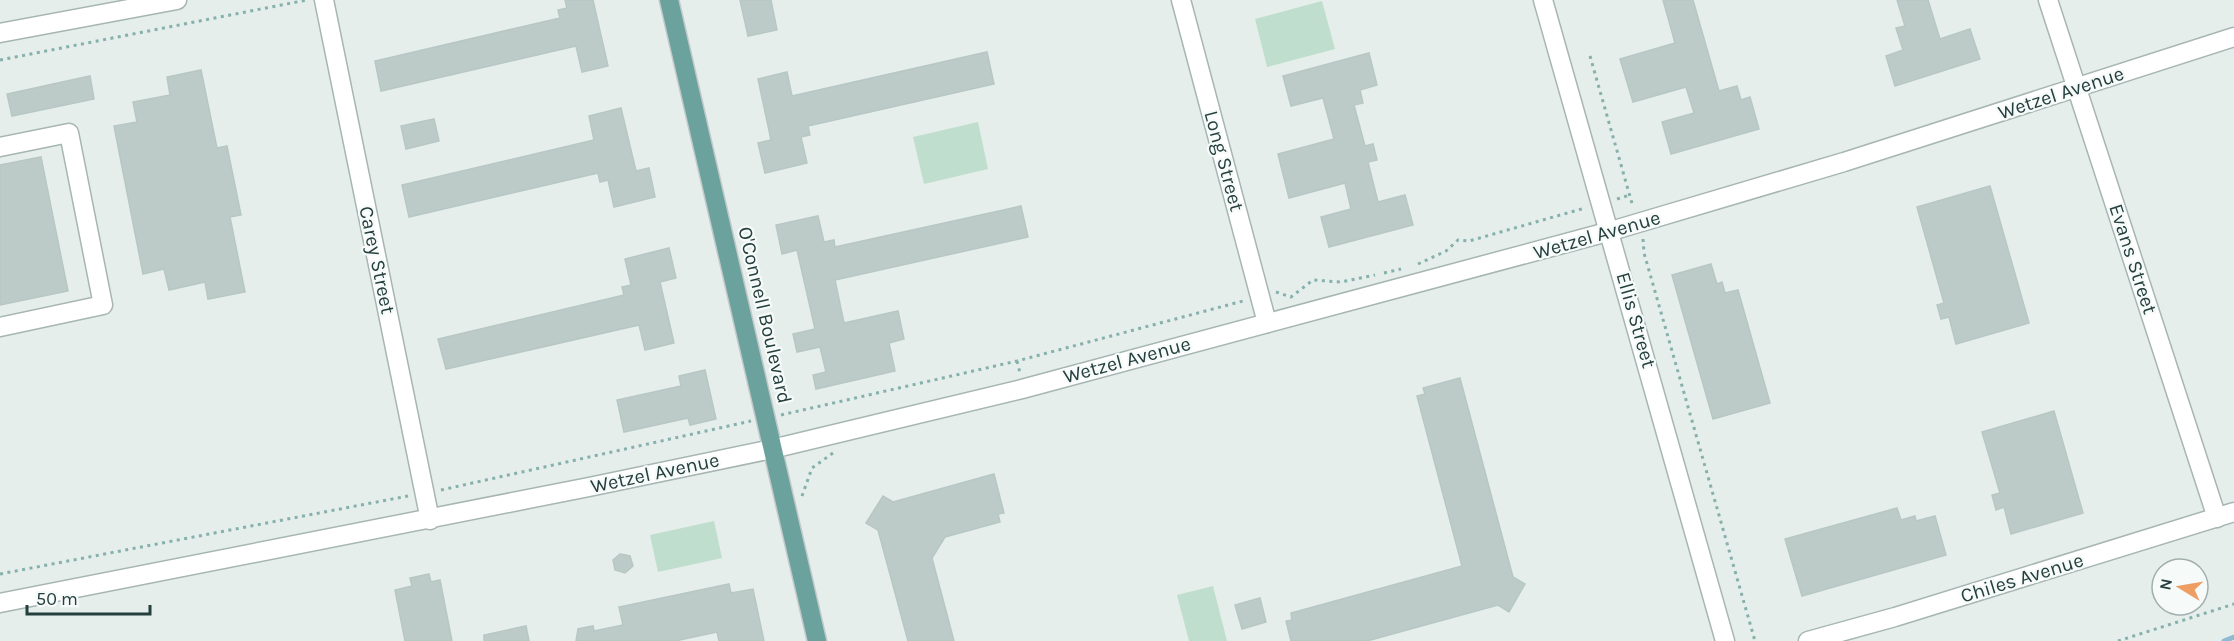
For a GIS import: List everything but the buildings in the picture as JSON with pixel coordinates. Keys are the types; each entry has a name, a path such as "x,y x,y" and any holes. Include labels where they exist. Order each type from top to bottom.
{"main road":[{"name":"O'Connell Boulevard","path":"669,0 817,641"}],"street":[{"name":"Carey Street","path":"324,0 430,520"},
{"name":"Long Street","path":"1181,0 1267,323"},
{"name":"Ellis Street","path":"1544,0 1725,641"},
{"name":"Evans Street","path":"2048,0 2225,514"},
{"path":"0,33 167,1"},
{"name":"Wetzel Avenue","path":"0,603 430,520 772,448 1025,388 1638,224 2234,37"},
{"path":"0,147 69,133 103,306 0,327"},
{"name":"Chiles Avenue","path":"1808,641 1895,617 2225,514"}],"path":[{"path":"0,60 310,0"},
{"path":"1590,56 1755,641"},
{"path":"1412,267 1446,251 1458,240 1469,241 1630,195"},
{"path":"0,574 424,493 1017,361 1276,292 1291,297 1313,280 1341,282 1407,269"},
{"path":"1017,361 1025,388"},
{"path":"800,500 816,462 843,448"},
{"path":"2118,641 2234,604"}],"green space":[{"path":"1322,1 1335,49 1267,67 1255,19"},
{"path":"978,122 988,169 924,184 913,137"},
{"path":"714,521 722,558 658,572 650,535"},
{"path":"1213,586 1227,641 1189,641 1177,595"}],"waterway":[{"path":"2224,641 2234,637"}]}
